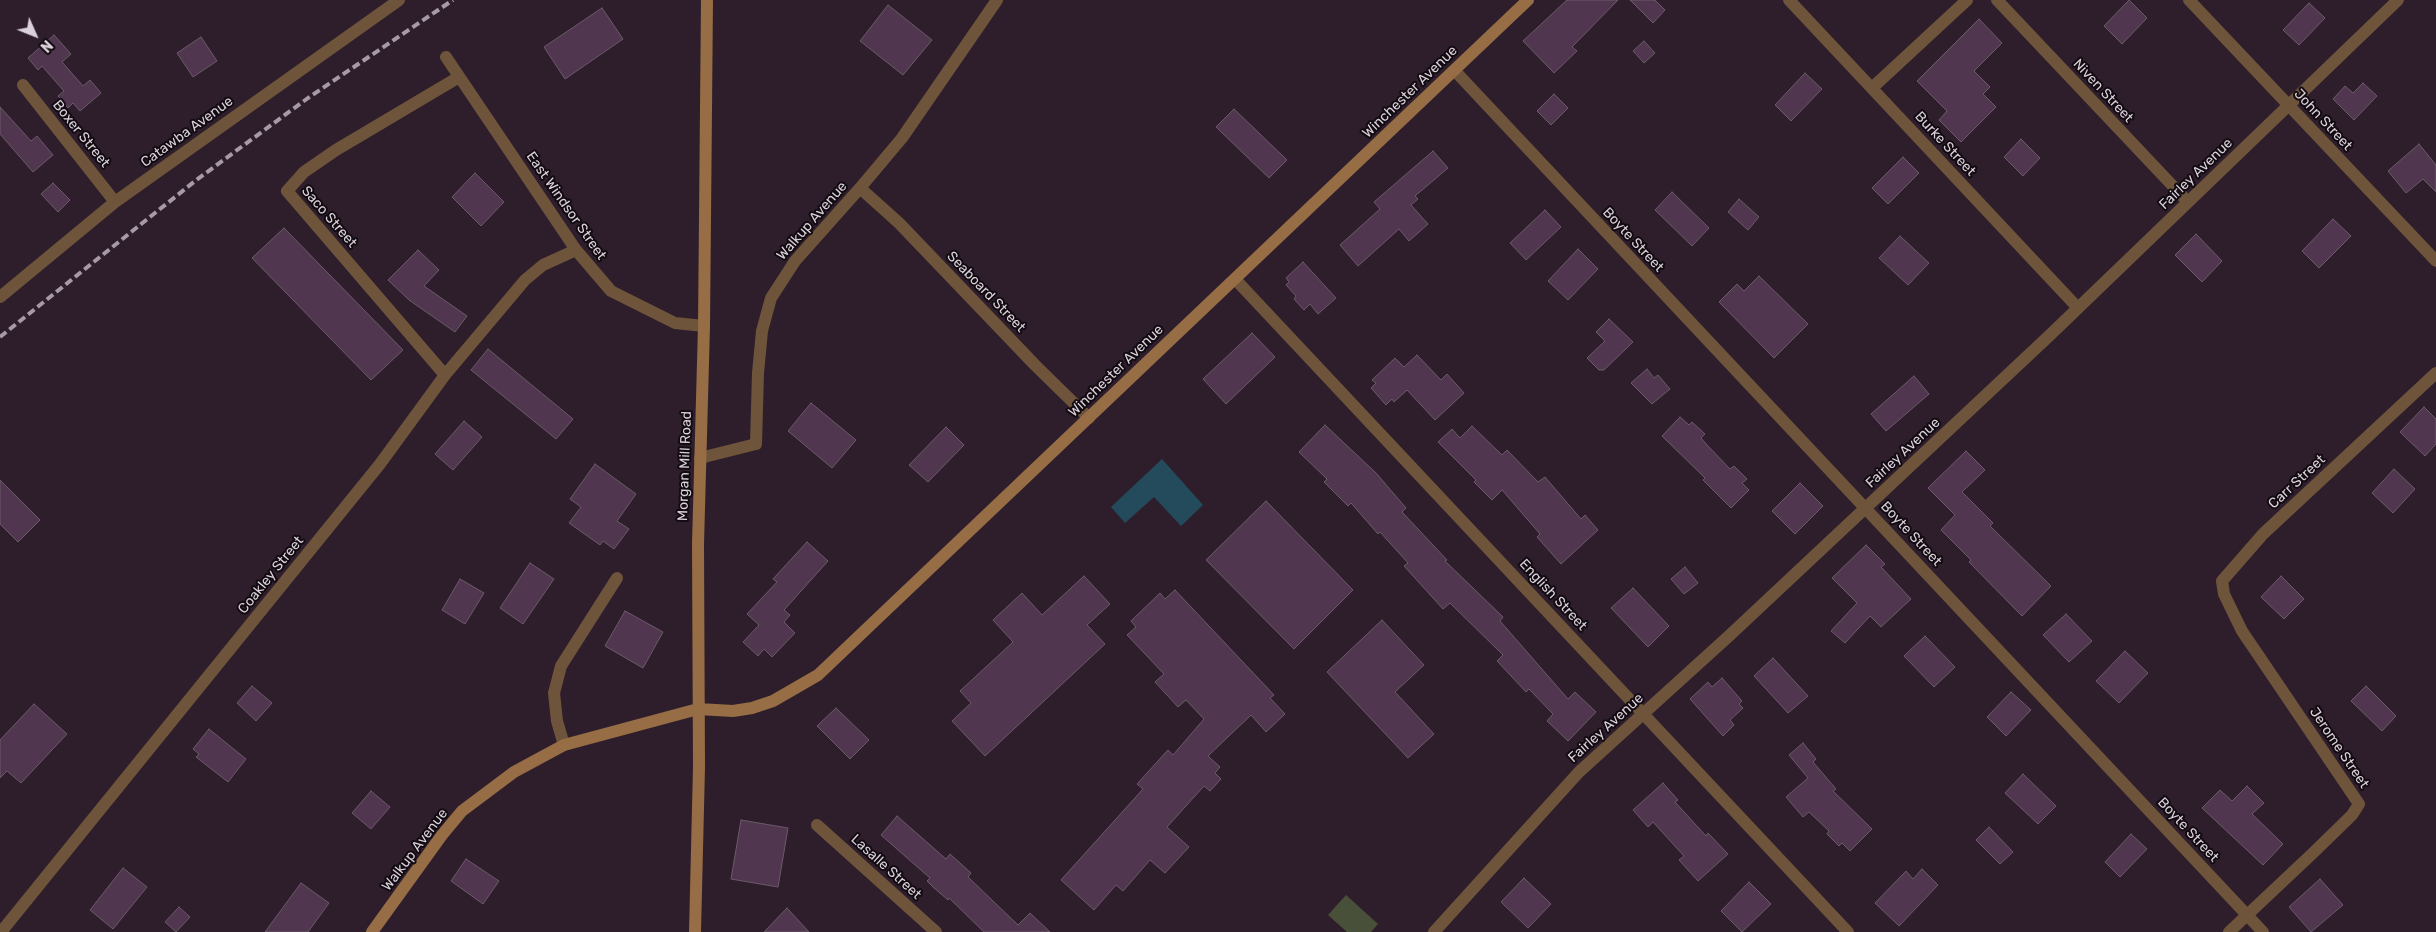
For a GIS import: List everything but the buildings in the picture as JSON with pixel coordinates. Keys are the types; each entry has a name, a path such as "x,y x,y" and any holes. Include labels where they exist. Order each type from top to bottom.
{"street":[{"name":"Catawba Avenue","path":"0,297 115,202 399,0"},
{"name":"Morgan Mill Road","path":"695,932 699,766 700,458 704,326 707,0"},
{"name":"Walkup Avenue","path":"700,458 756,444 758,372 762,331 771,298 795,261 902,138 998,0"},
{"name":"Winchester Avenue","path":"698,709 733,711 752,708 773,701 818,675 1528,0"},
{"name":"Burke Street","path":"1789,0 2078,308"},
{"path":"1872,88 1967,0"},
{"name":"Niven Street","path":"1997,0 2188,202"},
{"name":"John Street","path":"2189,0 2436,261"},
{"name":"Fairley Avenue","path":"1434,932 1579,772 1866,508 2078,308 2398,0"},
{"name":"East Windsor Street","path":"446,57 576,250 611,291 675,323 704,326"},
{"name":"Boyte Street","path":"1454,71 2263,932"},
{"name":"Saco Street","path":"445,375 287,191 304,172 328,156 459,77"},
{"name":"Boxer Street","path":"22,85 115,202"},
{"name":"Seaboard Street","path":"860,188 899,223 1035,365 1089,418"},
{"name":"Coakley Street","path":"1,932 380,464 445,375 525,280 543,265 576,250"},
{"name":"English Street","path":"1235,280 1848,932"},
{"name":"Carr Street","path":"2242,631 2224,594 2222,581 2263,534 2436,373"},
{"path":"564,744 557,721 554,692 561,666 618,578"},
{"name":"Jerome Street","path":"2228,932 2352,815 2359,804 2242,631"},
{"name":"Walkup Avenue","path":"372,932 442,835 462,811 502,779 564,744 698,709"},
{"name":"Lasalle Street","path":"817,825 936,932"}],"green space":[{"path":"1346,895 1378,924 1371,932 1347,932 1328,915"}],"water":[{"path":"1162,459 1203,505 1181,526 1154,497 1125,523 1111,507"}],"railway":[{"path":"0,337 195,181 308,98 453,0"}]}
